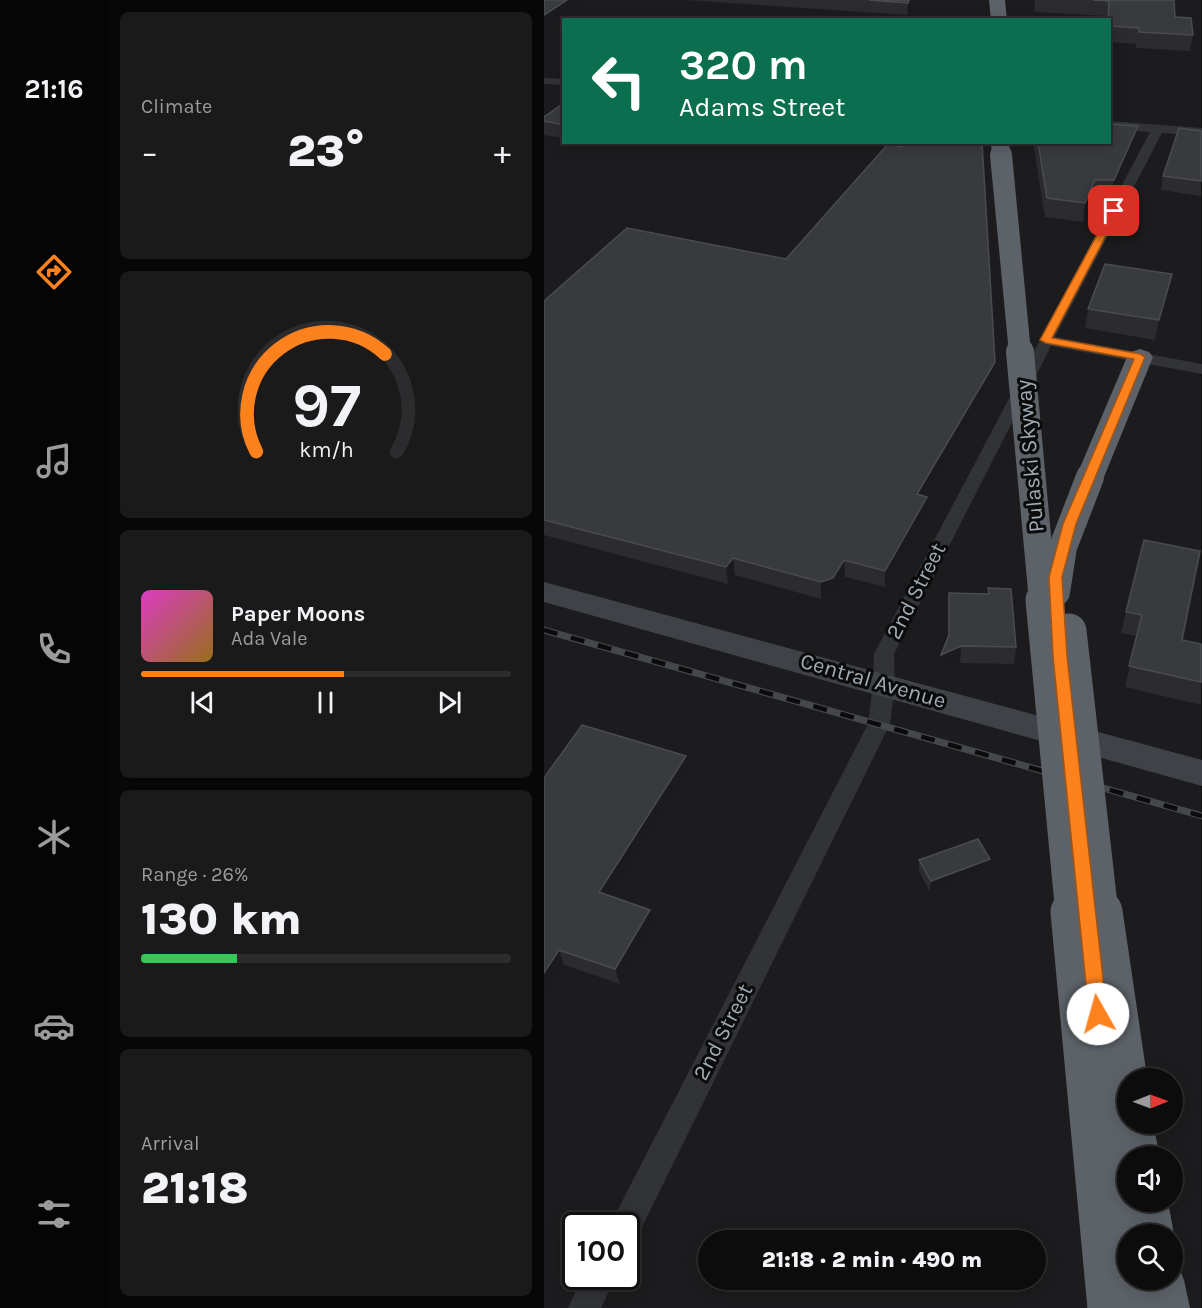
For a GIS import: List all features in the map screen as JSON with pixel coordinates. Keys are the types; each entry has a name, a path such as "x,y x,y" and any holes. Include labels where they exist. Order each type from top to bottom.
{"highway":[{"path":"987,0 989,18"},
{"path":"997,0 999,18"},
{"name":"Pulaski Skyway","path":"1000,144 1110,1308"},
{"name":"Pulaski Skyway","path":"1013,144 1104,944 1123,1068"},
{"path":"1126,1224 1084,896 1056,618 1056,577 1069,524 1140,357"},
{"path":"1134,1290 1137,1308"},
{"path":"1161,1290 1165,1308"}],"main road":[{"name":"Central Avenue","path":"544,592 1201,773"}],"street":[{"path":"544,81 562,82"},
{"path":"1111,124 1201,132"},
{"name":"2nd Street","path":"633,1212 879,724 884,684 884,654 1158,128"},
{"path":"1046,340 1201,369"},
{"path":"584,1308 593,1290"}],"shaded area":[{"path":"544,0 1201,0 1201,1308 544,1308"}],"building":[{"path":"544,0 567,0 544,15"},
{"path":"869,0 909,0 908,3"},
{"path":"1093,0 1174,0 1175,17 1191,18 1193,35 1139,32 1139,28 1111,26 1111,18 1108,18 1109,1"},
{"path":"562,104 562,125 544,121 544,117"},
{"path":"1111,124 1138,126 1114,180 1095,180 1085,203 1047,198 1038,144 1111,144"},
{"path":"1179,128 1201,131 1201,181 1163,176"},
{"path":"888,144 902,147 904,144 982,144 995,362 917,494 927,497 885,571 844,560 833,578 821,582 733,558 726,567 544,520 544,301 627,228 786,259"},
{"path":"1105,264 1172,274 1159,320 1088,309"},
{"path":"1144,540 1200,551 1182,640 1201,644 1201,682 1129,666 1142,615 1126,612"},
{"path":"988,588 1011,589 1016,647 961,646 941,655 949,635 949,593 989,594"},
{"path":"582,725 686,756 599,892 650,910 615,969 559,950 544,973 544,778"},
{"path":"978,839 990,859 931,881 919,860"}],"railway":[{"path":"544,630 1202,816"}],"route":[{"path":"1098,1014 1056,618 1056,577 1069,524 1140,357 1046,340 1114,211"}]}
